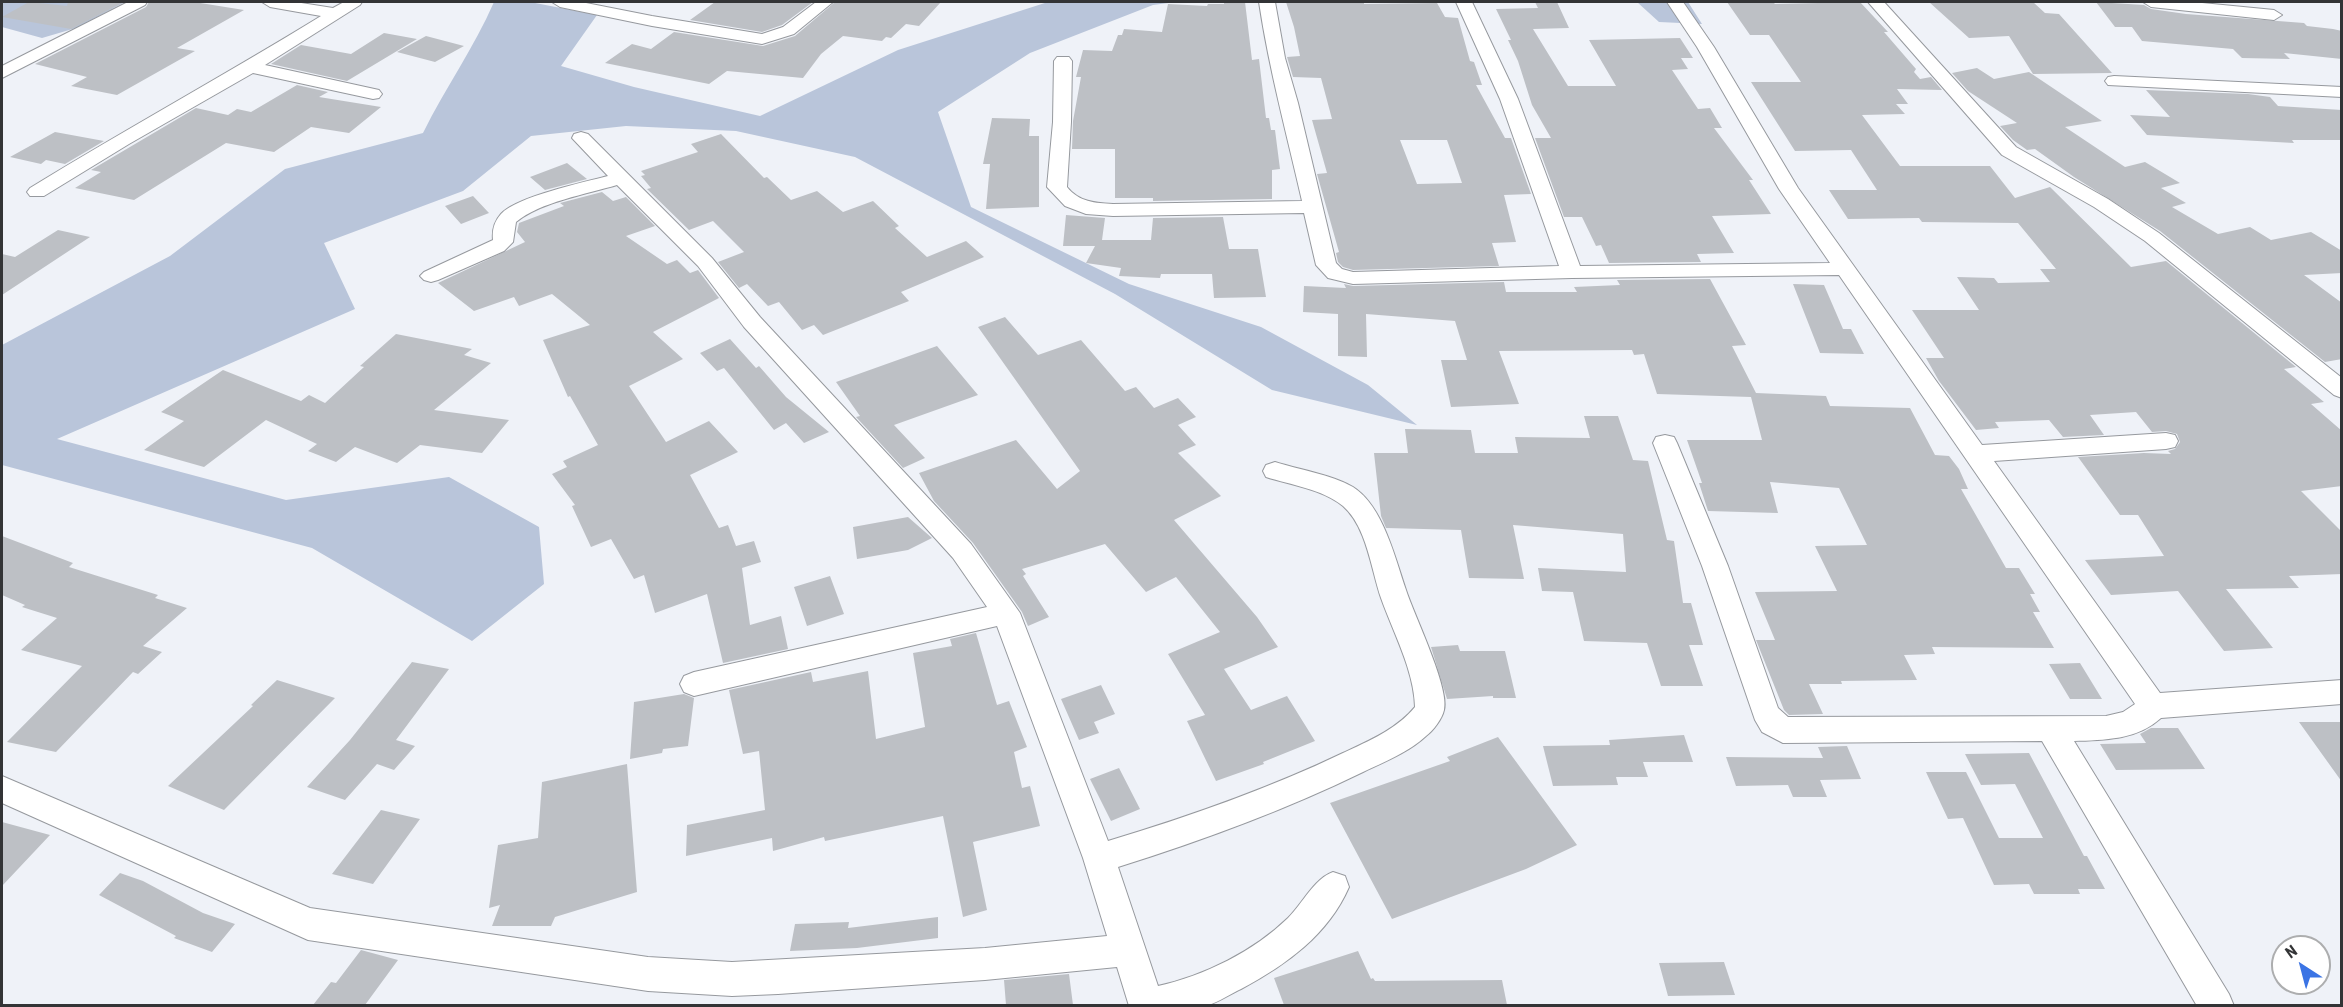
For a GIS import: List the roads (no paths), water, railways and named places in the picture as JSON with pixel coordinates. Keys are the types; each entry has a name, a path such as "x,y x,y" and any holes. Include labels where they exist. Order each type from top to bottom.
{"street":[{"path":"2,74 139,2"},
{"path":"270,2 333,13"},
{"path":"37,192 250,67 333,13 354,2"},
{"path":"560,2 652,21 762,39 774,38 791,30 825,2"},
{"path":"1267,2 1276,58 1289,103 1326,265 1331,272 1340,276 1847,269"},
{"path":"1464,2 1509,99 1572,272"},
{"path":"1675,2 1725,80 1767,156 2153,706"},
{"path":"1876,2 2009,151 2101,203 2152,237 2342,390"},
{"path":"2151,2 2182,3 2274,15"},
{"path":"1063,61 1062,122 1057,186 1072,202 1086,208 1113,210 1313,207"},
{"path":"250,67 373,94"},
{"path":"2114,81 2342,92"},
{"path":"581,138 705,262 752,322 962,551 1006,614 1099,858 1148,1005 1192,995 1280,948 1301,931 1319,910 1333,887"},
{"path":"431,276 487,252 503,242 503,225 511,214 539,203 622,178"},
{"path":"1975,454 2166,441"},
{"path":"1665,443 1715,566 1765,711 1778,728 1794,732 2106,728 2130,723 2144,716 2153,706 2342,692"},
{"path":"1099,858 1147,844 1353,765 1424,723 1430,710 1423,675 1365,515 1345,494 1275,471"},
{"path":"694,684 1006,614"},
{"path":"2051,730 2217,1005"},
{"path":"2,789 308,924 648,974 732,979 778,977 986,964 1130,950"}]}
